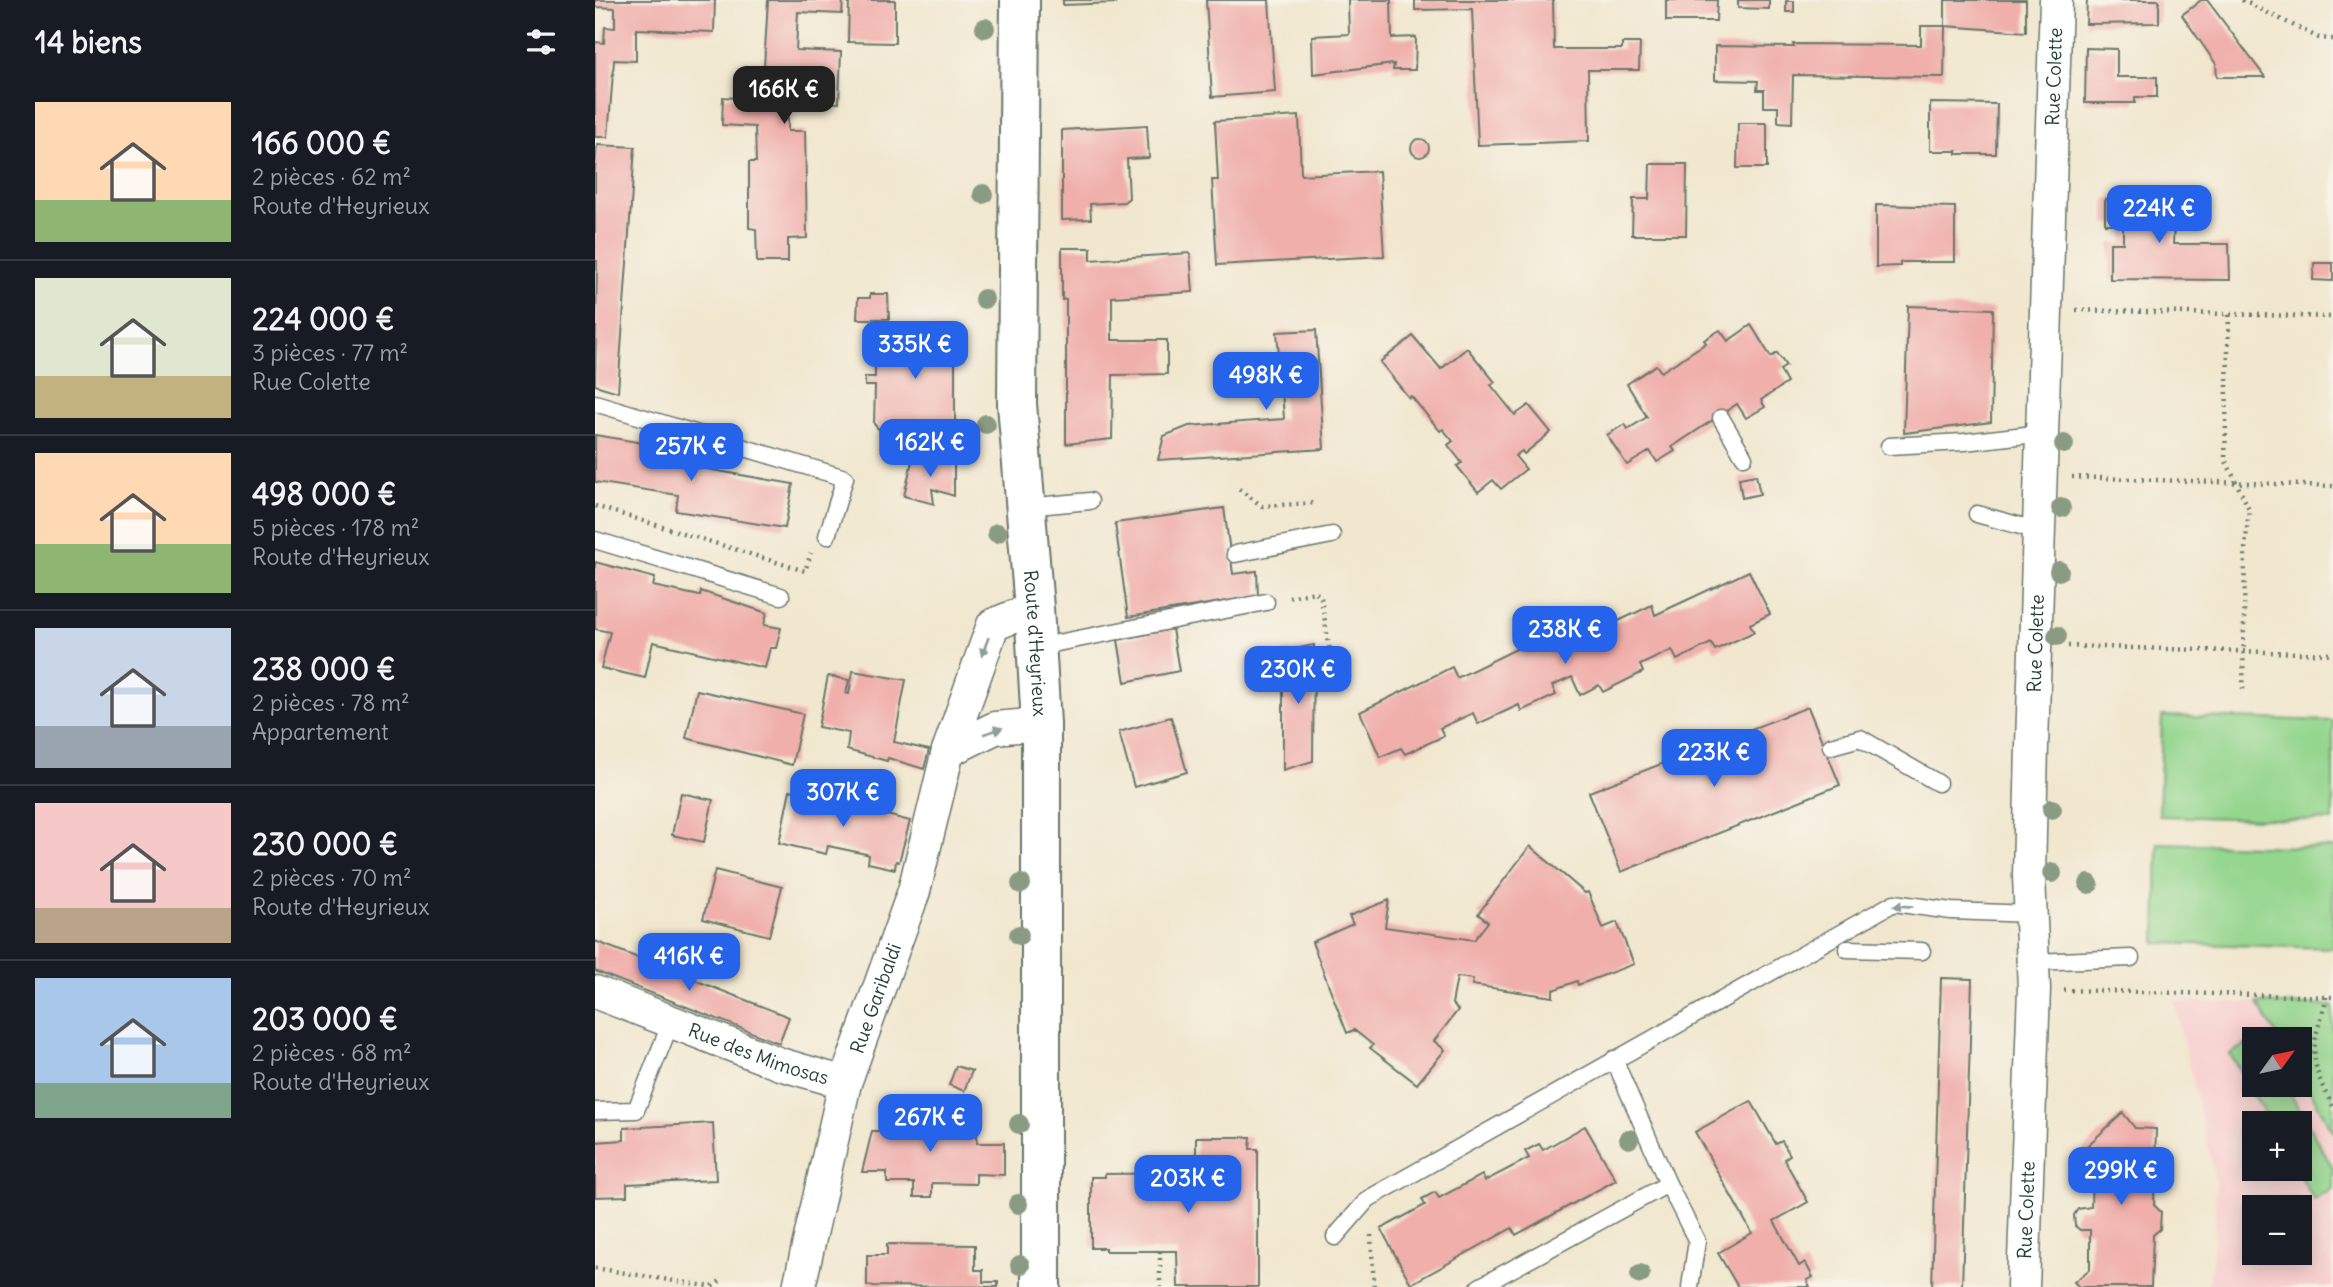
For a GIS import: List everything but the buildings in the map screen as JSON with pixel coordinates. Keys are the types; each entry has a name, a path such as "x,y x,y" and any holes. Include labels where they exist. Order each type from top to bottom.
{"main road":[{"name":"Route d'Heyrieux","path":"1020,0 1017,404 1041,724 1041,1287"}],"street":[{"name":"Rue Colette","path":"2024,1287 2034,976 2029,876 2056,0"},
{"name":"Rue Garibaldi","path":"799,1287 845,1083 914,891 948,751 993,625 1034,608"},
{"path":"948,751 995,728 1041,724"},
{"name":"Rue des Mimosas","path":"595,992 781,1064 845,1083"}],"lane":[{"path":"595,403 845,478 827,536"},
{"path":"1721,418 1744,457"},
{"path":"1889,446 1964,442 2043,433"},
{"path":"1025,507 1090,501"},
{"path":"1977,514 2039,531"},
{"path":"1235,554 1332,535"},
{"path":"595,540 781,596"},
{"path":"1037,647 1266,602"},
{"path":"1831,746 1860,738 1938,783"},
{"path":"1335,1237 1368,1199 1895,903 1951,912 2031,914"},
{"path":"1847,949 1922,951"},
{"path":"2034,976 2131,958"},
{"path":"595,1111 636,1110 671,1022"},
{"path":"1614,1059 1668,1184 1697,1241 1690,1287"},
{"path":"1479,1287 1668,1184"}],"path":[{"path":"2242,0 2319,38 2333,39"},
{"path":"2047,309 2333,317"},
{"path":"2228,316 2225,458 2249,509 2245,550 2243,694"},
{"path":"2041,476 2333,486"},
{"path":"1239,489 1262,506 1317,503"},
{"path":"595,506 804,571 815,543 827,536"},
{"path":"1266,602 1315,592 1321,597 1333,670"},
{"path":"2036,644 2333,654"},
{"path":"2034,976 2333,997"},
{"path":"2326,997 2326,1006 2315,1041 2316,1067 2333,1106"},
{"path":"1368,1199 1374,1287"},
{"path":"1160,1251 1160,1287"},
{"path":"595,1268 712,1287 723,1279"}],"shaded area":[{"path":"2174,1001 2257,1003 2272,1027 2242,1027 2242,1097 2312,1097 2312,1095 2333,1131 2333,1287 2208,1287 2214,1247 2216,1182"}],"green space":[{"path":"2162,716 2333,721 2333,821 2159,816"},
{"path":"2158,843 2333,848 2333,948 2156,943"},
{"path":"2257,1003 2333,1006 2333,1131 2312,1095 2312,1027 2272,1027"},
{"path":"2242,1047 2242,1075 2230,1054"},
{"path":"2255,1097 2292,1097 2300,1111 2263,1111"},
{"path":"2312,1132 2333,1168 2333,1189 2314,1200 2303,1181 2312,1181"}]}
